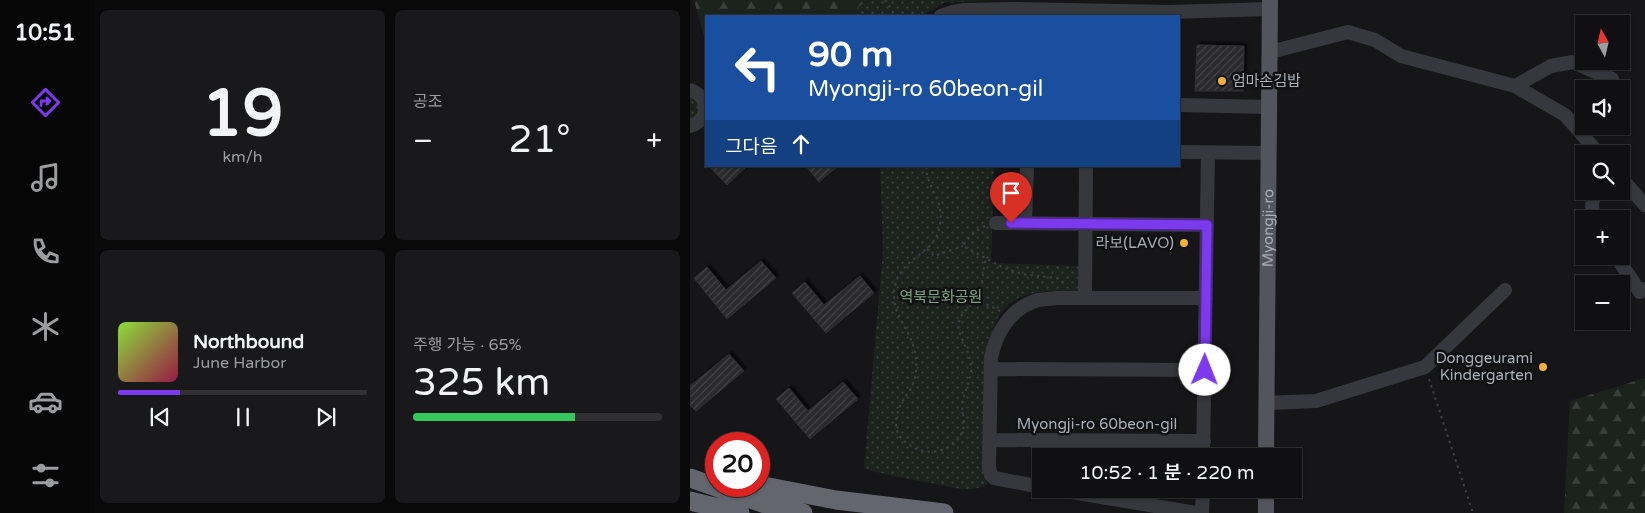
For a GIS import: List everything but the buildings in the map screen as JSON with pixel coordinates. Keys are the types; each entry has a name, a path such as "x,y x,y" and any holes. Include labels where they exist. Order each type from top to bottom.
{"highway":[{"path":"690,470 705,473"},
{"path":"690,478 768,505 803,513"},
{"path":"770,487 836,500 944,513"},
{"path":"696,505 740,513"}],"main road":[{"name":"Myongji-ro","path":"1266,448 1270,4"},
{"path":"1266,498 1266,513"}],"street":[{"path":"944,15 964,10 1015,8 1169,9 1270,4"},
{"path":"1270,52 1348,32 1375,40 1401,56 1515,86 1565,115 1591,145"},
{"path":"1515,86 1551,66 1573,62 1612,78"},
{"path":"690,90 702,97 705,109 705,115 696,124 690,126"},
{"path":"1180,105 1269,107"},
{"path":"1180,152 1269,154"},
{"path":"1204,448 1208,152"},
{"path":"1025,223 1027,167"},
{"path":"1085,298 1086,167"},
{"path":"1630,188 1645,205"},
{"path":"996,222 1207,225"},
{"path":"1622,265 1640,292 1645,289"},
{"path":"1267,403 1316,401 1425,367 1505,290"},
{"path":"1032,484 994,478 989,467 991,358 994,343 1001,328 1010,318 1025,306 1038,300 1058,298 1206,298"},
{"path":"991,369 1205,370"},
{"name":"Myongji-ro 60beon-gil","path":"990,440 1204,441"},
{"path":"1107,498 1196,513"},
{"path":"1202,513 1203,498"}],"path":[{"path":"885,0 895,15"},
{"path":"926,167 928,183 940,203 940,225 932,244 905,266 895,285 895,308 912,340 917,365 912,388 905,396 896,414 896,423 900,438 915,449 936,452 949,448 962,434 964,420 962,402 971,377 972,366 962,340 959,318 976,301 980,293 986,258"},
{"path":"927,250 934,256 963,246 978,230 996,222"},
{"path":"963,246 1004,268 1022,274 1057,278 1085,298"},
{"path":"976,301 982,302 1010,318"},
{"path":"1425,367 1473,513"}],"green space":[{"path":"694,0 993,0 944,3 923,15 705,15 705,39"},
{"path":"694,0 872,0 859,6 855,15 705,15 705,39"},
{"path":"690,96 699,104 699,113 690,120"},
{"name":"역북문화공원","path":"880,167 994,167 991,263 1080,266 1081,292 1047,291 1025,296 1015,300 1006,307 997,320 989,350 987,485 974,489 956,488 864,469 883,251"},
{"path":"1645,378 1645,513 1564,513 1570,401"}],"place":[{"name":"엄마손김밥","path":"1222,81"},
{"name":"라보(LAVO)","path":"1184,243"},
{"name":"Donggeurami Kindergarten","path":"1543,367"}],"route":[{"path":"1011,223 1207,225 1205,370"}]}
